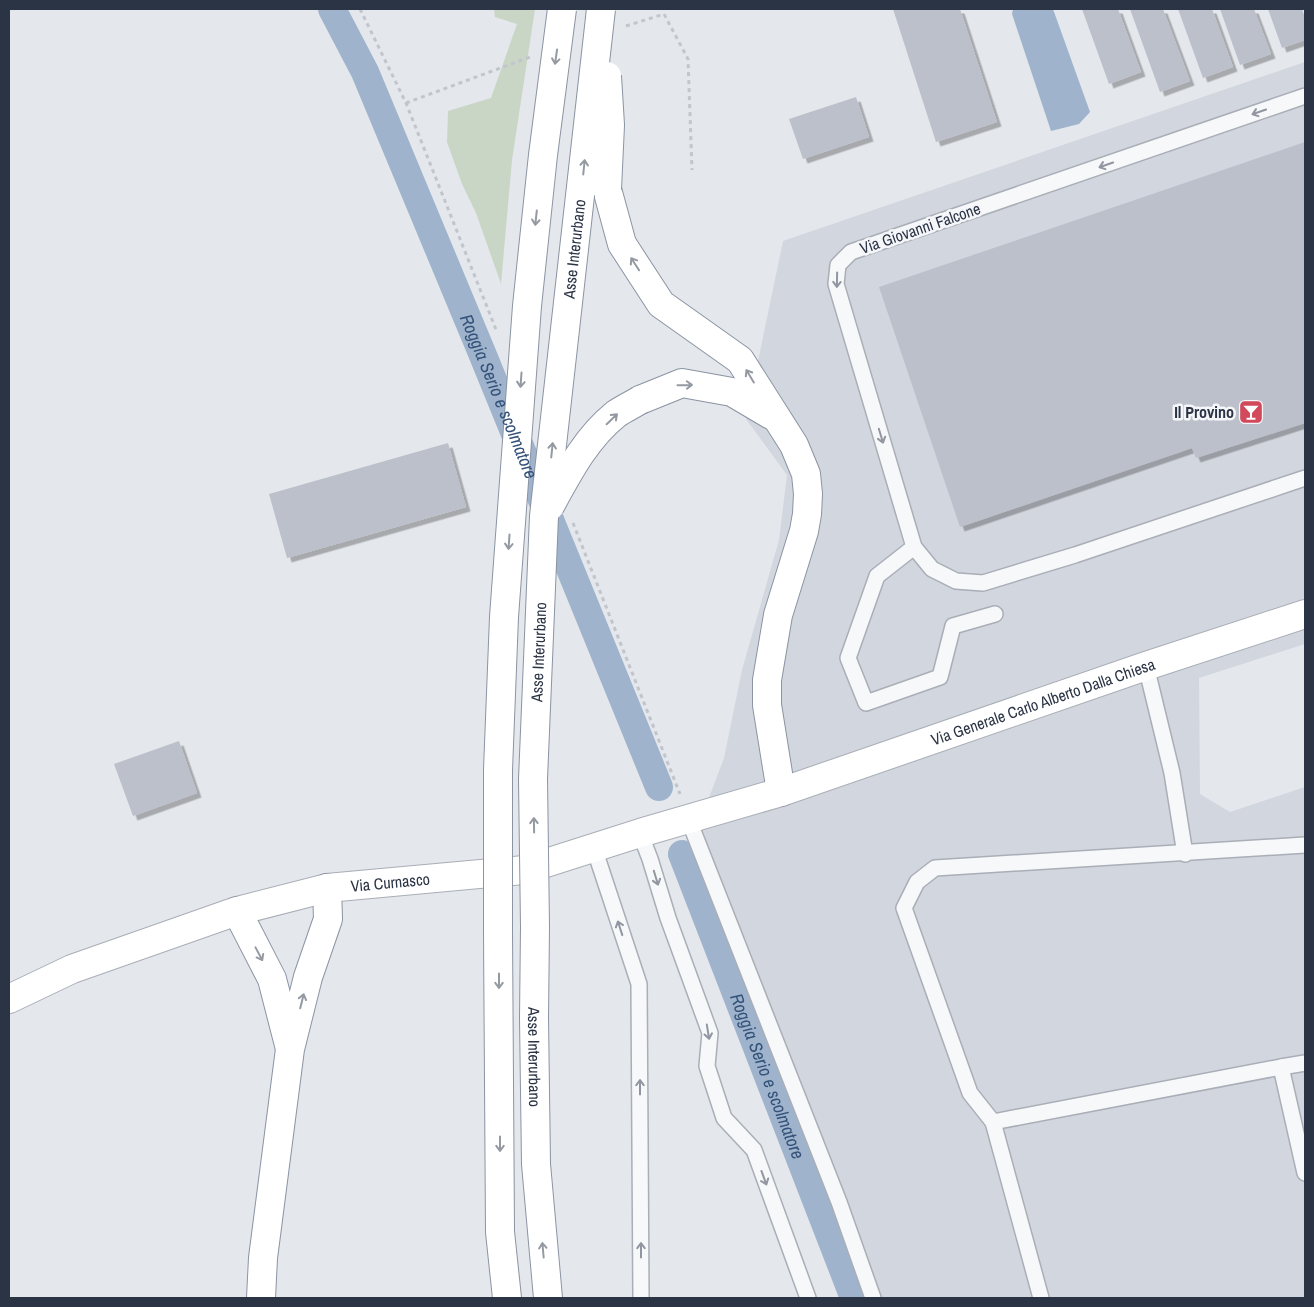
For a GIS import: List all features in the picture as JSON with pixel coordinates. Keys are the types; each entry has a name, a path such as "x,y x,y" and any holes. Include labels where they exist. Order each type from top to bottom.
{"main road":[{"path":"507,1298 500,1232 498,932 498,770 504,617 526,306 562,9"},
{"path":"602,9 610,125 606,189 622,244 661,304 740,360 797,453 806,474 808,494 804,531 778,615 767,680 767,706 781,792"},
{"name":"Asse Interurbano","path":"548,1298 536,1164 534,1018 533,779 544,516 602,9"},
{"path":"544,516 578,456 616,414 640,400 682,383 732,392 775,417"},
{"name":"Via Generale Carlo Alberto Dalla Chiesa","path":"781,792 1146,666 1305,614"},
{"name":"Via Curnasco","path":"9,999 72,970 237,911 327,888 524,870 640,832 781,792"},
{"path":"262,1298 262,1258 290,1049 308,977 328,919 327,888"},
{"path":"237,911 272,979 290,1049"},
{"path":"490,1298 500,1232"}],"lane":[{"name":"Via Giovanni Falcone","path":"1305,96 851,252 838,265 836,284 914,547 932,569 956,581 983,583 1075,555 1305,478"},
{"path":"914,547 877,576 848,658 866,703 940,677 953,626 995,614"},
{"path":"1146,666 1172,774 1185,854"},
{"path":"688,818 839,1202 873,1298"},
{"path":"640,832 668,918 710,1033 707,1066 724,1118 754,1150 808,1298"},
{"path":"1042,1298 993,1122 970,1093 904,908 917,882 935,868 1185,854 1305,845"},
{"path":"594,848 639,984 641,1298"},
{"path":"993,1122 1305,1063"},
{"path":"1281,1067 1305,1174"}],"shaded area":[{"path":"1305,62 1305,644 1199,678 1200,794 1230,812 1305,787 1305,1298 866,1298 692,843 724,758 742,670 779,540 787,475 746,419 783,241"}],"green space":[{"path":"494,9 535,9 512,160 501,284 476,213 462,184 447,142 448,111 491,98 517,24 495,17"}],"water":[{"path":"1013,9 1053,9 1090,112 1079,124 1051,131 1012,14"}],"building":[{"path":"893,9 960,9 997,122 936,142"},
{"path":"1082,9 1118,9 1141,72 1109,84"},
{"path":"1130,9 1163,9 1190,81 1160,92"},
{"path":"1178,9 1212,9 1233,67 1203,78"},
{"path":"1220,9 1254,9 1271,54 1240,65"},
{"path":"1268,9 1302,9 1305,19 1305,40 1282,48"},
{"path":"856,97 869,137 803,159 789,119"},
{"path":"1305,142 1305,423 1196,458 1192,448 960,527 879,287"},
{"path":"448,443 466,507 287,558 269,494"},
{"path":"179,741 197,793 133,816 114,764"}],"waterway":[{"name":"Roggia Serio e scolmatore","path":"332,9 365,72 659,787"},
{"name":"Roggia Serio e scolmatore","path":"682,854 854,1298"}],"place":[{"name":"Il Provino","path":"1251,412"}]}
